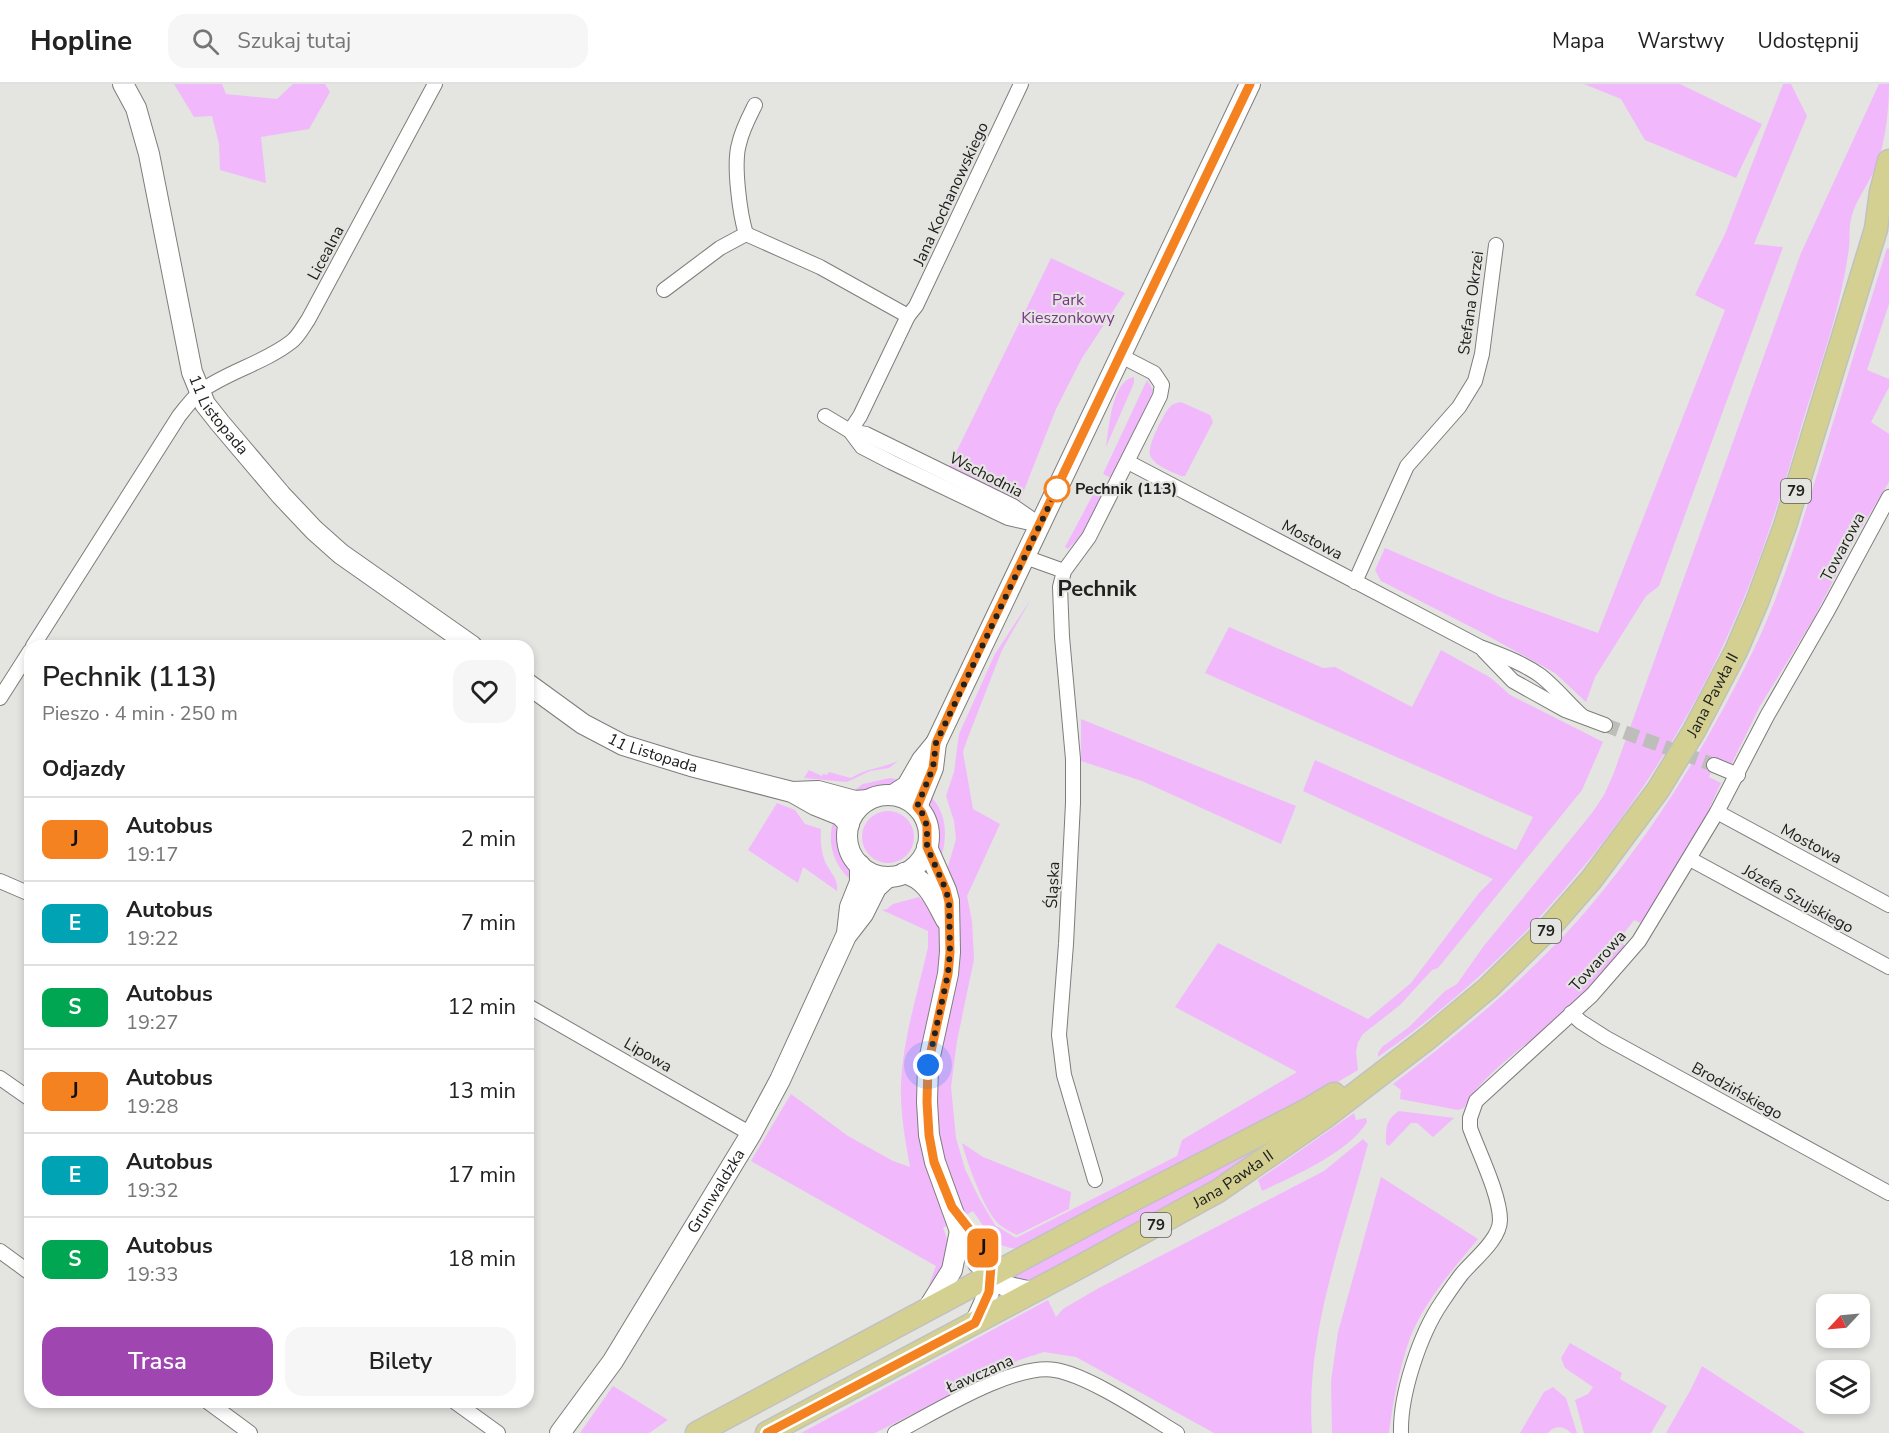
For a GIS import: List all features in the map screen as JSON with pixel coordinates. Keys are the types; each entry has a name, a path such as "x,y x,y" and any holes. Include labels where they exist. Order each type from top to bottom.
{"main road":[{"name":"Jana Pawła II","path":"1032,1292 1218,1191 1300,1135 1428,1038 1488,988 1549,928 1591,880 1636,821 1691,737 1736,651 1767,576 1797,488 1876,229 1881,192 1889,161"},
{"name":"Jana Pawła II","path":"1876,229 1889,206"},
{"name":"Jana Pawła II","path":"1027,1257 1309,1109 1337,1092 1391,1066"},
{"name":"79","path":"697,1433 1027,1257"},
{"name":"79","path":"767,1433 1032,1292"}],"street":[{"name":"11 Listopada","path":"123,84 135,108 149,154 192,372 200,392 220,423 280,495 314,530 341,554 463,640"},
{"name":"Licealna","path":"200,392 293,341 308,320 435,84"},
{"name":"Jana Kochanowskiego","path":"850,431 860,416 908,316 916,306 1021,84"},
{"path":"893,795 907,786 922,760 936,743 1248,85"},
{"path":"746,234 736,158 738,145 755,105"},
{"path":"746,234 820,267 908,316"},
{"path":"664,290 720,248 746,234"},
{"name":"Stefana Okrzei","path":"1355,582 1407,466 1459,407 1474,381 1482,354 1496,244"},
{"path":"1024,557 1064,571 1089,537 1160,396 1162,385 1154,373 1120,356"},
{"path":"37,640 179,416 200,392"},
{"name":"Wschodnia","path":"825,416 850,431 862,447 891,462 1008,518 1040,525"},
{"name":"Mostowa","path":"1128,462 1480,647 1513,681 1535,694 1605,725"},
{"name":"Towarowa","path":"1401,1433 1401,1422 1410,1381 1425,1335 1440,1305 1460,1276 1492,1242 1501,1222 1497,1201 1470,1128 1476,1101 1592,995 1639,940 1690,859 1738,775 1767,716 1889,497"},
{"name":"Śląska","path":"1064,571 1060,587 1073,759 1073,803 1059,1035 1064,1075 1095,1180"},
{"path":"0,698 24,660"},
{"name":"11 Listopada","path":"534,688 583,724 623,745 691,766 792,792 814,805 840,815 849,824"},
{"path":"917,807 933,768 936,743"},
{"path":"1714,765 1738,775"},
{"name":"11 Listopada","path":"792,792 818,791 855,801 868,801"},
{"path":"949,925 920,879 873,874 860,865 850,850 849,824 853,814 868,801 884,795 893,795 903,798 922,813 927,826 927,847 949,902 950,952 948,974 928,1065 929,1135 934,1162 960,1231 978,1263 1005,1286 1032,1292"},
{"name":"Mostowa","path":"1717,812 1889,905"},
{"path":"896,875 919,863 927,847"},
{"name":"Józefa Szujskiego","path":"1690,859 1889,967"},
{"name":"Grunwaldzka","path":"846,936 850,907 860,882 860,865"},
{"name":"Grunwaldzka","path":"560,1433 613,1361 751,1134 780,1080 846,936 863,914 876,888 896,875"},
{"path":"0,881 24,891"},
{"name":"Lipowa","path":"534,1009 751,1134"},
{"name":"Brodzińskiego","path":"1571,1013 1606,1038 1889,1193"},
{"path":"0,1078 24,1095"},
{"path":"952,1207 981,1244 991,1266 989,1292 975,1323"},
{"path":"927,1310 952,1270 960,1231"},
{"path":"981,1244 999,1257 1013,1259 1027,1257"},
{"path":"0,1251 24,1269"},
{"name":"Ławczana","path":"895,1433 999,1380 1022,1372 1043,1369 1068,1373 1177,1433"},
{"path":"216,1408 250,1433"},
{"path":"463,1408 498,1433"}],"green space":[{"path":"174,84 222,84 226,94 277,99 293,84 325,84 330,92 309,129 261,137 266,183 220,170 219,144 212,116 194,117"},
{"path":"1584,84 1680,84 1762,124 1736,178 1645,140 1621,99"},
{"path":"1783,84 1791,84 1807,116 1754,244 1783,247 1659,586 1646,596 1595,677 1586,702 1555,673 1381,581 1375,570 1385,548 1499,597 1598,633 1725,310 1695,295 1725,234"},
{"path":"1879,84 1889,84 1883,141 1873,173 1851,218 1845,271 1828,342 1758,562 1727,637 1696,699 1661,759 1623,816 1580,871 1485,971 1433,1016 1378,1057 1382,1047 1409,1027 1445,991 1457,984 1483,947 1592,813 1604,795 1801,253"},
{"path":"1887,248 1889,249 1889,304 1867,370 1889,379 1889,387 1871,422 1889,434 1889,482 1855,538 1814,618 1760,706 1731,765 1717,759 1709,777 1721,783 1707,814 1641,923 1634,920 1619,940 1625,946 1565,1012 1483,1082 1464,1108 1458,1110 1400,1099 1401,1090 1393,1084 1505,993 1582,916 1647,832 1704,744 1753,651 1781,584 1805,514"},
{"name":"Park Kieszonkowy","path":"1051,258 1125,293 1082,358 1056,409 1019,503 949,467"},
{"path":"1134,377 1134,383 1106,447 1116,395 1127,380"},
{"path":"1147,380 1153,390 1151,397 1111,478 1103,474"},
{"path":"1181,402 1210,415 1213,422 1185,476 1159,465 1150,455 1156,431 1166,412 1173,405"},
{"path":"1097,487 1104,492 1083,534 1068,549 1065,547"},
{"path":"1031,599 1002,650 963,752 973,809 1000,824 967,896 972,921 974,959 957,1041 951,1087 956,1138 965,1169 995,1225 1016,1238 1177,1156 1182,1140 1297,1072 1175,1007 1218,943 1368,1019 1411,983 1479,893 1493,879 1303,791 1315,760 1516,850 1533,817 1205,673 1229,627 1323,668 1335,667 1412,707 1441,650 1491,678 1510,695 1603,742 1582,790 1438,968 1432,970 1400,1005 1363,1034 1356,1052 1358,1070 1311,1098 1022,1248 1013,1248 998,1243 987,1232 973,1211 943,1228 948,1244 948,1257 936,1284 929,1285 936,1266 751,1161 791,1094 848,1136 893,1161 910,1167 902,1115 902,1067 928,947 928,931 882,910 893,904 919,897 923,901 936,891 950,875 947,870 956,839 954,821 946,796 954,772 959,734 995,654"},
{"path":"1081,719 1296,806 1281,844 1142,781 1081,761"},
{"path":"898,761 889,768 870,771 847,782 804,778 809,770 822,776 829,772 851,778 863,772"},
{"path":"890,778 902,780 886,788 849,794 863,784"},
{"path":"929,795 943,816 945,842 941,858 937,847"},
{"path":"777,803 795,810 805,824 821,829 823,855 836,882 837,891 803,867 798,883 748,850"},
{"path":"888,811 898,813 906,819 912,827 914,837 912,847 906,855 898,861 888,863 878,861 870,855 864,847 862,837 864,827 870,819 878,813"},
{"path":"833,822 852,881 836,862 831,838"},
{"path":"1399,1111 1454,1118 1433,1137 1417,1123 1411,1123 1389,1146 1386,1144 1387,1125"},
{"path":"1354,1113 1356,1120 1366,1118 1367,1122 1347,1144 1304,1171 1262,1191 1258,1180"},
{"path":"1294,1130 1222,1177 1033,1279 1024,1281 1011,1279 1011,1276 1133,1211"},
{"path":"1363,1139 1368,1144 1337,1251 1320,1323 1311,1396 1312,1433 1214,1433 1076,1357 1044,1352 1019,1360 875,1433 801,1433 1048,1300 1056,1317 1063,1309 1097,1289 1324,1171"},
{"path":"962,1143 983,1157 1071,1192 1069,1209 1017,1235 1006,1229 994,1219 988,1210 972,1174"},
{"path":"1381,1177 1478,1239 1440,1286 1410,1338 1400,1373 1389,1433 1332,1433 1331,1381 1338,1332"},
{"path":"1570,1343 1622,1373 1620,1379 1667,1406 1651,1433 1584,1433 1575,1400 1588,1394 1593,1387 1565,1368 1561,1358"},
{"path":"1702,1366 1805,1433 1666,1433"},
{"path":"613,1386 668,1420 649,1433 580,1433"},
{"path":"1553,1387 1566,1398 1577,1433 1571,1433 1559,1427 1548,1433 1520,1433 1544,1392"}],"tunnel":[{"path":"1605,725 1714,765"}],"bus line":[{"name":"J","path":"767,1433 975,1323 989,1292 991,1285 989,1260 968,1225 952,1207 934,1162 929,1135 928,1065 948,974 949,902 927,847 929,833 927,826 917,807 933,768 936,743 958,694 1250,84"}],"place":[{"name":"Pechnik (113)","path":"1057,489"}],"district":[{"name":"Pechnik","path":"1097,589"}],"route":[{"path":"928,1065 948,974 949,902 927,847 929,833 927,826 917,807 933,768 936,743 1057,489"}]}
